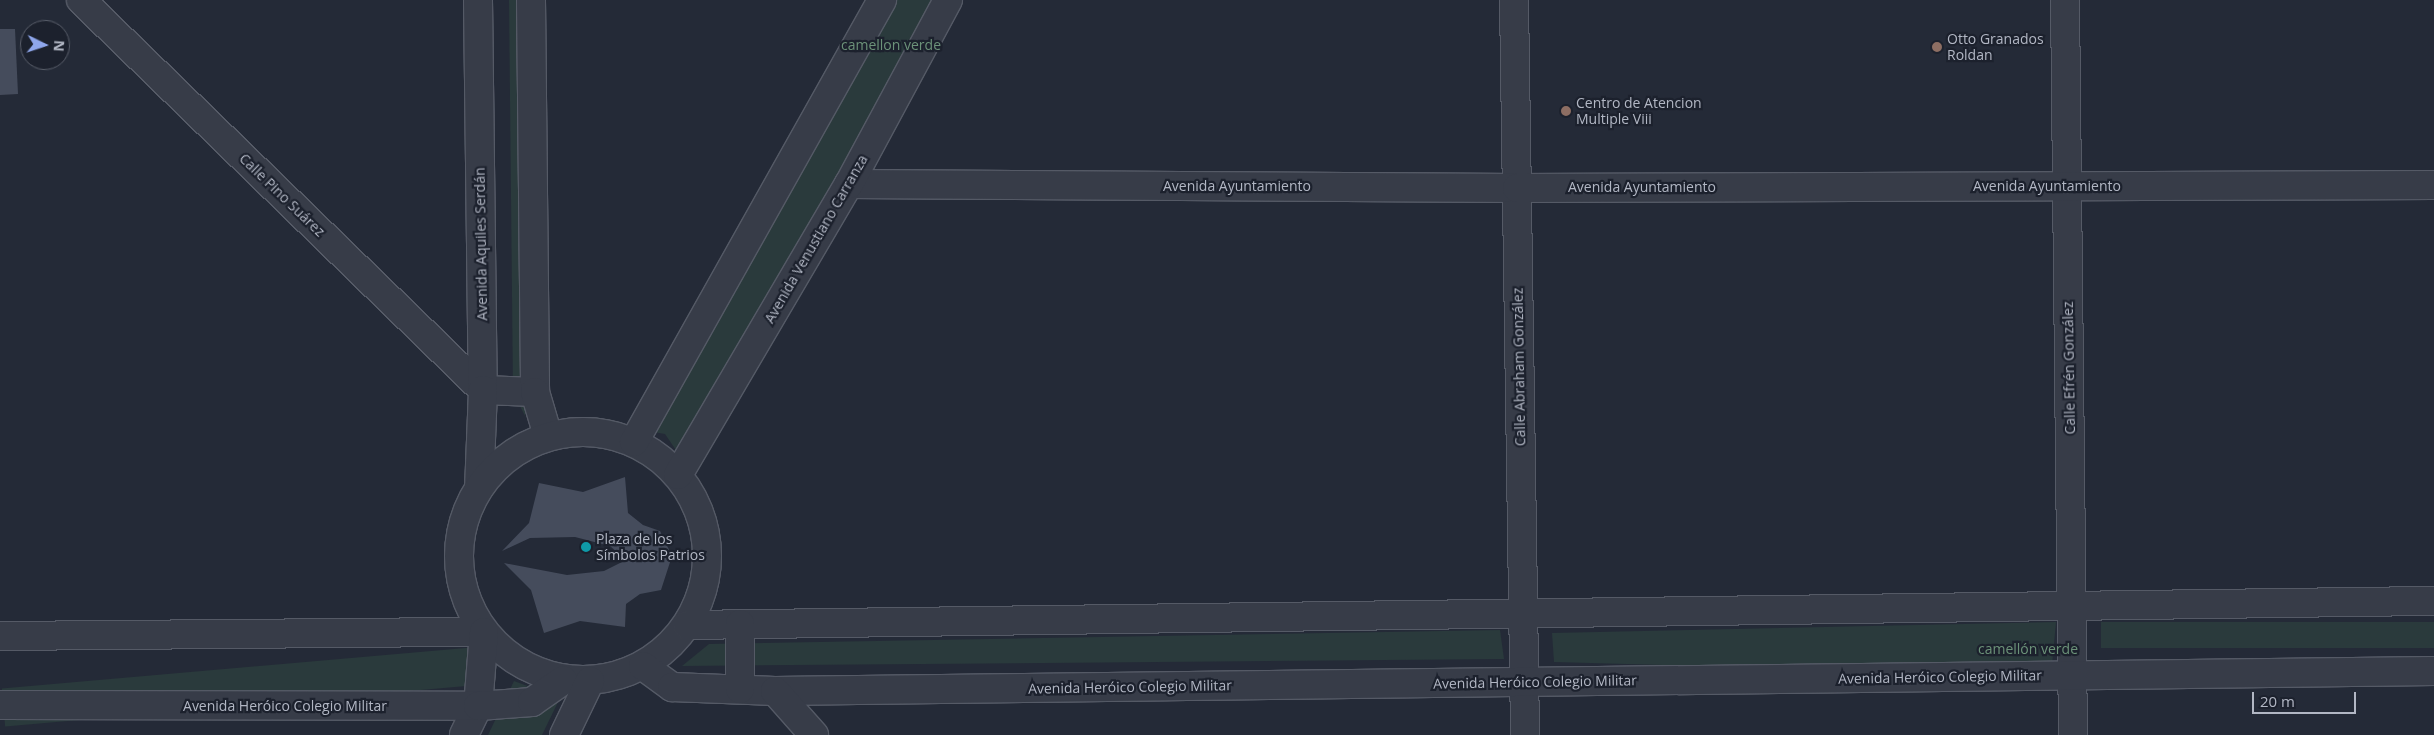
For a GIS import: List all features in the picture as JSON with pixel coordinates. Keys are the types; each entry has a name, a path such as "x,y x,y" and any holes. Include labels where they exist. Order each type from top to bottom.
{"street":[{"name":"Calle Pino Suárez","path":"81,0 483,390"},
{"name":"Avenida Aquiles Serdán","path":"478,0 483,390 479,488"},
{"path":"531,0 535,392 548,436"},
{"path":"634,442 882,0"},
{"name":"Avenida Venustiano Carranza","path":"678,475 849,184 948,0"},
{"name":"Calle Abraham González","path":"1514,0 1525,735"},
{"name":"Calle Efrén González","path":"2066,0 2073,735"},
{"name":"Avenida Ayuntamiento","path":"849,184 1516,188 2434,185"},
{"path":"483,390 535,392"},
{"path":"587,432 607,433 634,442 658,456 678,475 699,509 707,548 704,588 687,625 668,648 643,666 617,676 590,681 563,680 533,670 506,655 484,632 469,606 460,576 459,546 466,516 479,488 498,465 522,448 548,436 587,432"},
{"path":"687,625 1523,612 2434,601"},
{"path":"740,624 740,689"},
{"path":"0,636 484,632"},
{"path":"464,735 478,706 484,632"},
{"name":"Avenida Heróico Colegio Militar","path":"643,666 672,687 775,691 2434,672"},
{"name":"Avenida Heróico Colegio Militar","path":"0,705 478,706 532,702 563,680"},
{"path":"564,735 590,681"},
{"path":"775,691 814,735"}],"green space":[{"path":"509,0 529,0 525,416 513,392"},
{"name":"camellon verde","path":"888,0 944,0 684,462 665,434 647,431"},
{"name":"camellón verde","path":"2056,622 2051,676 1554,662 1552,633"},
{"name":"camellón verde","path":"2101,622 2434,622 2434,648 2101,648"},
{"path":"1500,630 1504,659 682,666 709,644"},
{"path":"477,647 480,685 5,726 2,689"},
{"path":"514,681 560,698 542,735 488,735"}],"building":[{"path":"0,29 15,29 18,94 0,95"},
{"path":"625,477 628,513 643,525 660,531 672,556 661,590 640,594 626,604 625,627 580,621 544,633 531,590 504,563 567,575 604,571 626,560 610,546 575,537 530,538 502,551 529,523 539,483 583,492"}],"place":[{"name":"Otto Granados Roldan","path":"1937,47"},
{"name":"Centro de Atencion Multiple Viii","path":"1566,111"},
{"name":"Plaza de los Símbolos Patrios","path":"586,547"}]}
